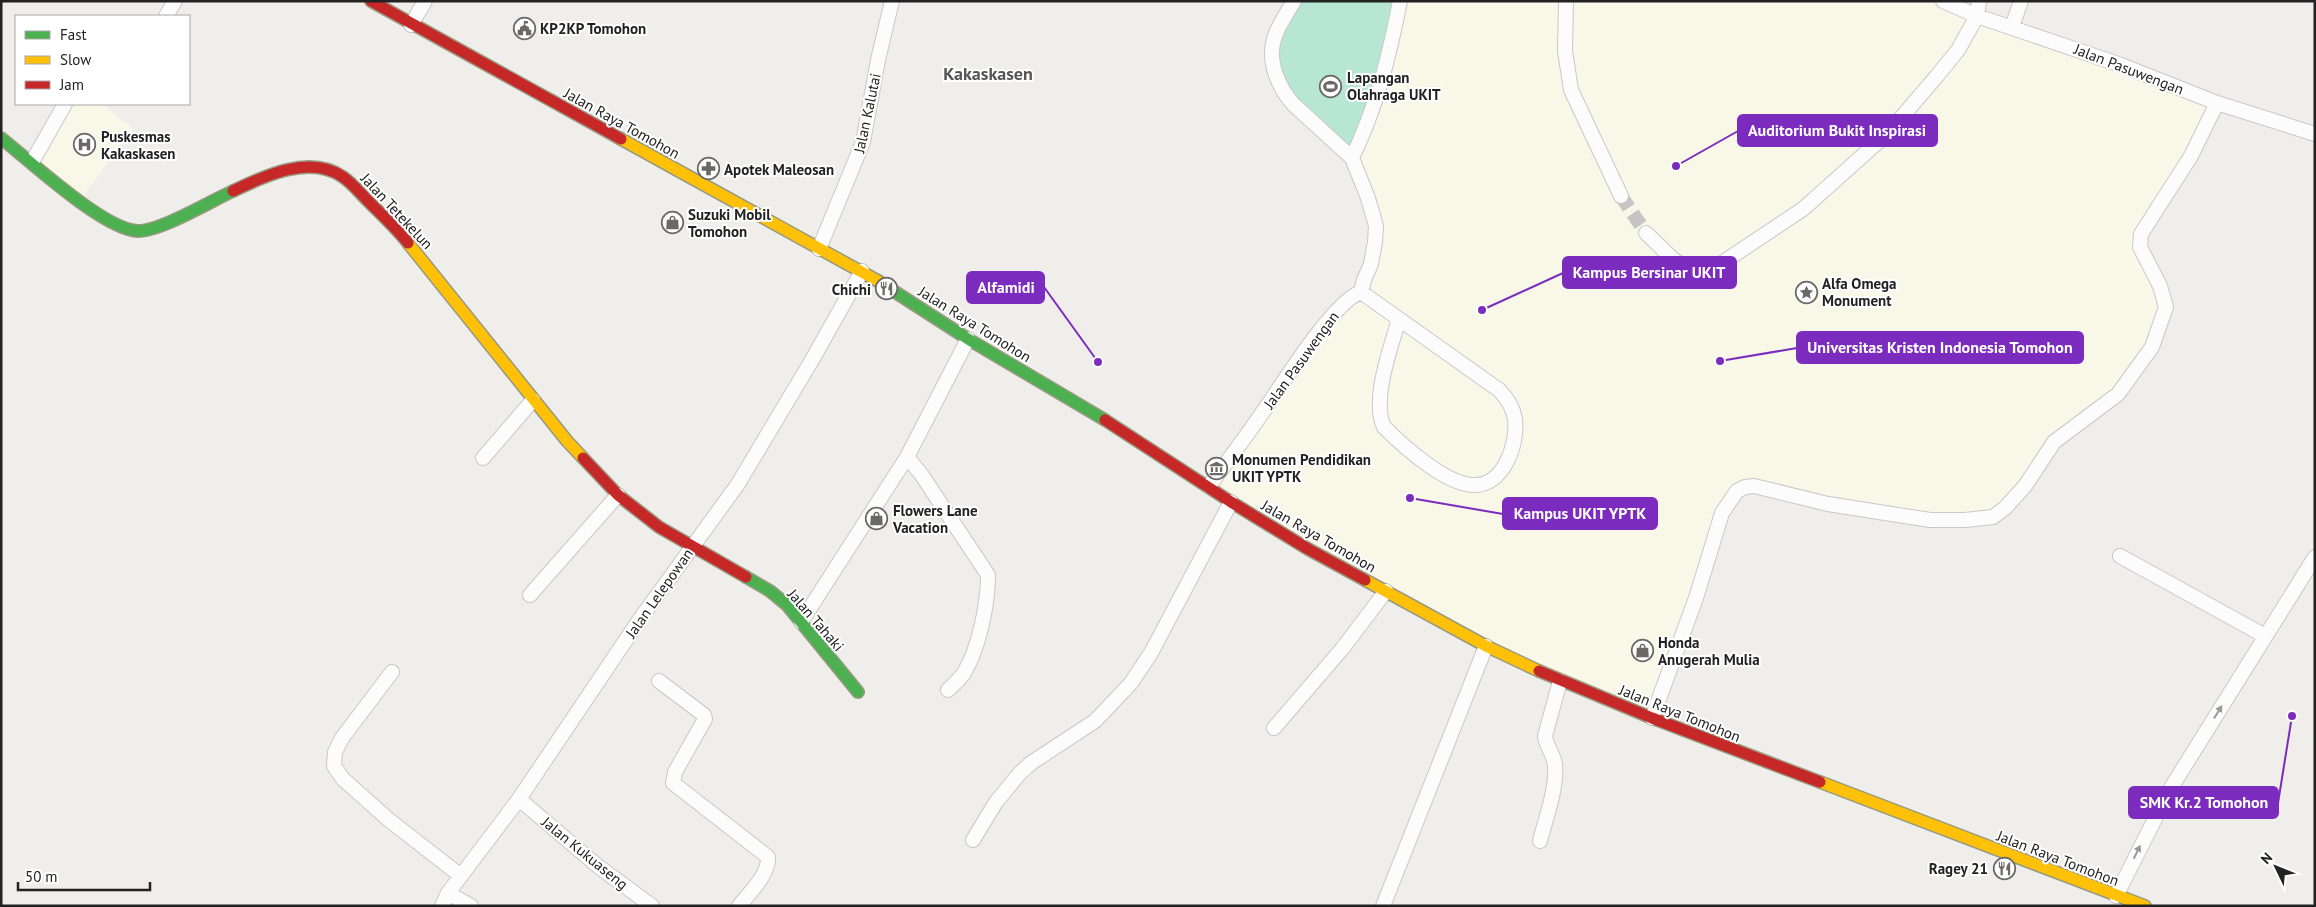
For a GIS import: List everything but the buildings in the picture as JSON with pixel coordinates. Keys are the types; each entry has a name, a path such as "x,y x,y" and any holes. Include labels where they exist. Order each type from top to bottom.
{"main road":[{"name":"Jalan Raya Tomohon","path":"371,1 411,25 862,271 968,338 1128,434 1231,502 1308,549 1486,646 1560,681 1652,718 2146,906"},
{"name":"Jalan Tetekelun","path":"3,143 32,162 95,213 118,227 139,231 157,228 253,181 278,172 307,167 326,169 343,177 397,229 567,441 618,495 659,526 692,545"},
{"name":"Jalan Tahaki","path":"692,545 770,591 801,622 858,692"}],"street":[{"path":"167,15 175,1"},
{"path":"411,25 425,1"},
{"name":"Jalan Kalutai","path":"819,249 863,142 878,60 892,1"},
{"path":"1294,1 1273,40 1272,60 1284,95 1352,158 1368,198 1376,226 1371,264 1362,292 1509,399 1515,419 1514,444 1506,464 1496,478 1473,485 1458,481 1436,470 1384,427 1379,418 1381,387 1399,319"},
{"path":"1352,158 1367,128 1386,71 1400,1"},
{"path":"1566,1 1565,50 1571,90 1622,196"},
{"name":"Jalan Pasuwengan","path":"1944,1 1977,16 2121,65 2217,103 2315,134"},
{"path":"1646,233 1674,260 1690,269 1719,265 1803,209 1888,133 1958,50 1977,16 1979,1"},
{"path":"2012,27 2022,1"},
{"path":"1652,718 1696,598 1722,513 1737,491 1745,487 1754,486 1828,504 1930,520 1966,520 1993,517 2005,508 2025,486 2054,442 2118,394 2152,346 2166,307 2160,286 2140,246 2141,234 2191,156 2217,103"},
{"path":"32,162 64,105"},
{"name":"Jalan Lelepowan","path":"445,900 519,799 692,545 738,484 812,360 862,271"},
{"name":"Jalan Pasuwengan","path":"1209,486 1248,434 1302,355 1343,304 1352,296 1362,292"},
{"path":"801,622 907,457 968,338"},
{"path":"483,458 533,400"},
{"path":"907,457 921,474 988,576 988,595 976,644 964,672 948,690"},
{"path":"530,595 618,495"},
{"path":"973,840 996,802 1020,773 1031,763 1095,721 1132,683 1151,653 1231,502"},
{"path":"2120,556 2265,636"},
{"path":"2116,896 2169,791 2315,557"},
{"path":"1274,728 1342,649 1386,591"},
{"path":"1383,906 1486,646"},
{"path":"392,672 342,738 335,752 334,766 343,779 389,820 461,876"},
{"path":"660,680 704,715 706,719 676,772 673,783 768,857 767,865 760,880 739,906"},
{"path":"1540,841 1556,779 1554,758 1546,743 1545,736 1560,681"},
{"name":"Jalan Kukuaseng","path":"519,799 599,866 652,906"},
{"path":"445,900 471,906"}],"shaded area":[{"path":"1294,1 1943,1 2217,103 2141,234 2166,307 2138,366 2071,428 2005,508 1965,520 1754,486 1729,500 1652,718 1560,681 1209,486 1352,296 1371,264 1373,215"},
{"name":"Puskesmas Kakaskasen","path":"74,105 103,105 133,129 83,196 38,160"}],"green space":[{"name":"Lapangan Olahraga UKIT","path":"1294,1 1400,1 1352,158 1285,95 1273,40"}],"tunnel":[{"path":"1621,196 1646,233"}],"traffic: fast":[{"path":"1,138 87,207 124,228 138,231 148,230 186,215 233,191"},
{"path":"878,281 968,339 1105,420"},
{"path":"746,577 770,591 787,605 858,692"}],"traffic: slow":[{"path":"621,139 878,281"},
{"path":"408,243 567,441 583,458"},
{"path":"1365,580 1486,646 1539,671"},
{"path":"1820,782 2145,906"}],"traffic: jam":[{"path":"371,1 621,139"},
{"path":"233,191 259,179 287,170 302,167 330,170 350,182 408,243"},
{"path":"1105,420 1231,502 1308,549 1365,580"},
{"path":"583,458 618,495 659,527 746,577"},
{"path":"1539,671 1652,718 1820,782"}],"place":[{"name":"KP2KP Tomohon","path":"524,28"},
{"name":"Lapangan Olahraga UKIT","path":"1331,86"},
{"name":"Puskesmas Kakaskasen","path":"85,145"},
{"name":"Auditorium Bukit Inspirasi","path":"1676,166"},
{"name":"Apotek Maleosan","path":"708,169"},
{"name":"Suzuki Mobil Tomohon","path":"672,223"},
{"name":"Chichi","path":"887,289"},
{"name":"Alfa Omega Monument","path":"1806,292"},
{"name":"Kampus Bersinar UKIT","path":"1482,310"},
{"name":"Universitas Kristen Indonesia Tomohon","path":"1720,361"},
{"name":"Alfamidi","path":"1098,362"},
{"name":"Monumen Pendidikan UKIT YPTK","path":"1216,468"},
{"name":"Kampus UKIT YPTK","path":"1410,498"},
{"name":"Flowers Lane Vacation","path":"877,519"},
{"name":"Honda Anugerah Mulia","path":"1642,651"},
{"name":"SMK Kr.2 Tomohon","path":"2292,716"},
{"name":"Ragey 21","path":"2004,868"}],"district":[{"name":"Kakaskasen","path":"988,73"}]}
